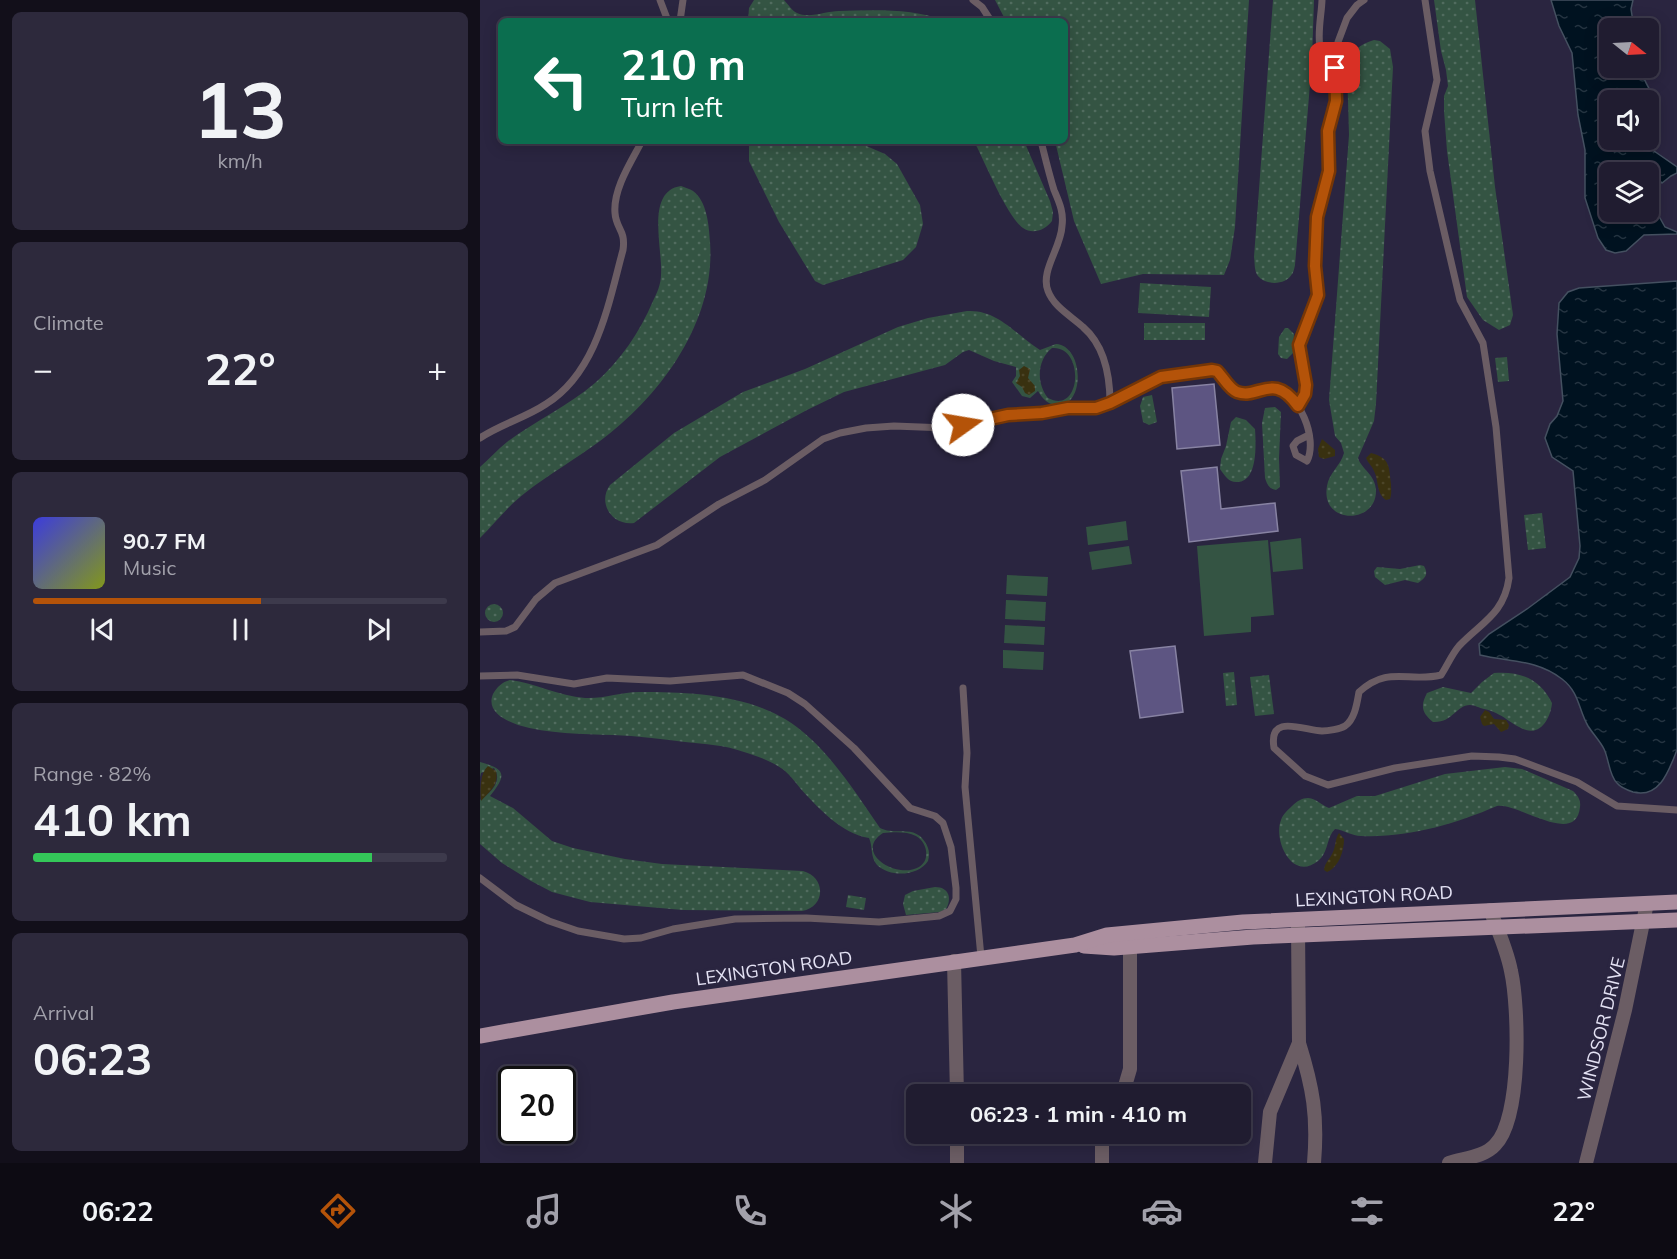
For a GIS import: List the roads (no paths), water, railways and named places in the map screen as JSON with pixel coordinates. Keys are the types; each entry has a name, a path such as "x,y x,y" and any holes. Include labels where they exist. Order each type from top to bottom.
{"main road":[{"name":"LEXINGTON ROAD","path":"1130,939 1298,919 1677,902"},
{"name":"LEXINGTON ROAD","path":"480,1036 673,1002 1075,945 1107,935 1130,939 1298,935 1677,920"}],"street":[{"name":"WINDSOR DRIVE","path":"1586,1163 1625,1010 1647,903"},
{"path":"1449,1163 1490,1150 1500,1139 1508,1121 1516,1048 1516,1000 1507,954 1490,910"},
{"path":"1298,919 1299,1043 1311,1080 1316,1110 1314,1163"},
{"path":"1126,1084 1130,1069 1130,939"},
{"path":"954,961 957,1084"},
{"path":"1266,1163 1270,1112 1299,1043"},
{"path":"957,1144 957,1163"},
{"path":"1102,1144 1102,1163"}],"lane":[{"path":"660,0 667,18"},
{"path":"680,18 683,0"},
{"path":"973,0 982,7 989,18"},
{"path":"1322,0 1320,51 1324,59 1335,70"},
{"path":"1298,406 1305,394 1306,385 1299,345 1318,295 1315,266 1317,217 1329,171 1328,131 1336,101 1335,70 1338,42 1347,18 1364,0"},
{"path":"1425,0 1437,80 1425,131 1430,171 1460,300 1483,343 1496,427 1509,579 1507,591 1502,605 1457,648 1441,675 1377,678 1359,692 1355,712 1345,726 1325,732 1296,725 1286,726 1276,731 1274,748 1305,776 1328,785 1395,768 1472,756 1499,757 1515,759 1577,782 1617,806 1677,810"},
{"path":"480,438 501,425 549,403 570,385 584,366 599,333 623,250 624,238 615,212 618,194 641,144"},
{"path":"1042,144 1062,210 1063,222 1056,251 1045,278 1046,288 1051,298 1089,333 1102,353 1107,370 1110,403"},
{"path":"480,632 510,630 515,627 536,599 555,583 657,545 719,504 765,480 823,439 840,432 894,426 953,427 1008,415 1042,413 1068,408 1096,408 1161,377 1212,370 1217,371 1233,390 1239,392 1275,388 1292,398 1307,425 1309,435"},
{"path":"480,676 517,675 574,684 607,678 660,681 702,680 732,674 743,675 788,693 805,704 849,742 910,808 935,816 943,823 951,847 956,899 950,911 934,917 879,922 806,918 735,919 673,929 640,938 624,939 578,931 543,919 509,901 480,878"},
{"path":"963,688 967,753 965,787 981,957"}],"water":[{"path":"1551,0 1633,0 1632,18 1599,18 1599,78 1643,78 1650,90 1599,90 1599,150 1654,150 1677,167 1677,173 1662,183 1660,181 1659,199 1659,162 1599,162 1599,222 1659,222 1659,216 1665,227 1677,234 1644,235 1626,251 1615,253 1606,250 1598,238 1585,198 1585,150 1578,115 1572,53 1559,26"},
{"path":"1677,281 1677,750 1662,781 1657,787 1642,793 1624,789 1614,780 1604,749 1588,726 1576,696 1568,684 1552,673 1532,664 1480,655 1479,644 1489,634 1570,577 1579,558 1580,546 1573,471 1552,457 1545,438 1563,401 1557,334 1559,303 1568,292 1579,288"}]}
